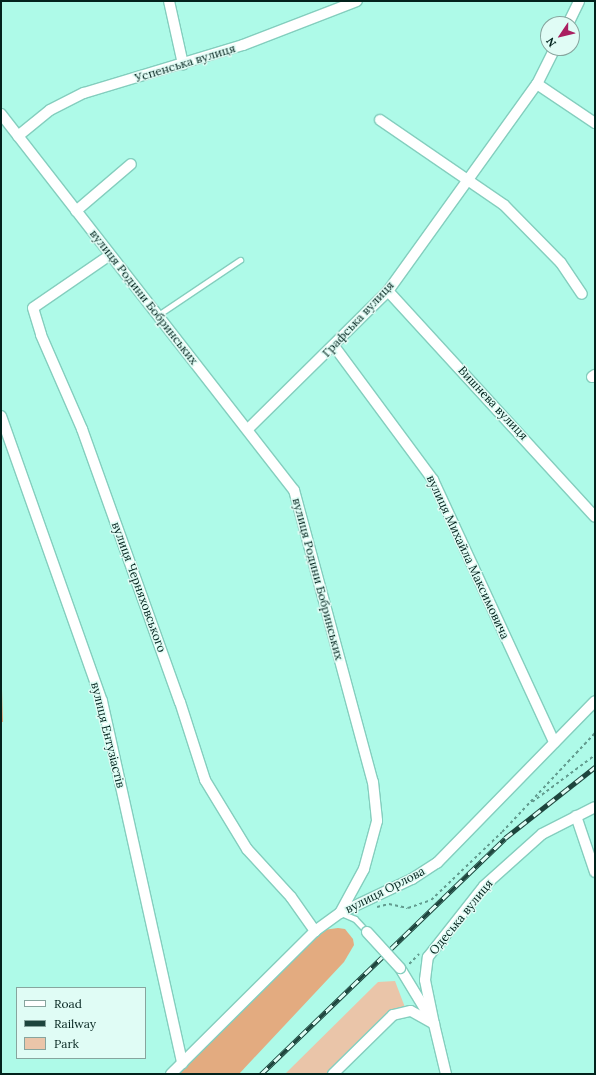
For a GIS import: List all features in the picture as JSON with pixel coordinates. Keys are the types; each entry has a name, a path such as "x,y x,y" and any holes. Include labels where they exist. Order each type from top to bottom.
{"street":[{"path":"168,1 183,64"},
{"name":"Успенська вулиця","path":"18,136 50,110 84,93 243,45 357,1"},
{"path":"572,16 579,1"},
{"name":"Графська вулиця","path":"249,428 334,346 388,290 466,179 537,84 551,56"},
{"path":"537,84 595,122"},
{"name":"вулиця Родини Бобринських","path":"1,114 110,255 249,428 294,490 373,782 377,821 364,869 340,913"},
{"path":"380,120 466,179 530,228 562,263 582,294"},
{"path":"76,211 131,164"},
{"name":"вулиця Черняховського","path":"110,255 33,308 87,444 180,702 204,780 247,849 291,896 315,931"},
{"name":"Вишнева вулиця","path":"388,290 595,517"},
{"name":"вулиця Михайла Максимовича","path":"334,346 433,480 554,742"},
{"name":"вулиця Ентузіастів","path":"1,416 102,701 182,1063"},
{"name":"вулиця Орлова","path":"171,1074 315,931 340,913 412,880 437,863 595,701"},
{"name":"Одеська вулиця","path":"434,1024 425,980 428,957 484,886 542,834 595,807"},
{"path":"576,816 595,872"},
{"path":"367,932 400,968 434,1024 446,1074"},
{"path":"333,1074 393,1015 411,1011 434,1024"}],"lane":[{"path":"158,315 240,260"},
{"path":"340,913 355,919 367,932"}],"path":[{"path":"370,908 389,904 408,908 431,900 528,805 595,733"},
{"path":"528,805 595,755"}],"green space":[{"path":"395,981 406,1010 333,1074 285,1074 378,982"}],"shaded area":[{"path":"1,656 3,722 1,722"},
{"path":"338,928 345,929 353,939 354,945 344,962 239,1074 171,1074 316,931"}],"railway":[{"path":"261,1074 505,838 595,767"}]}
